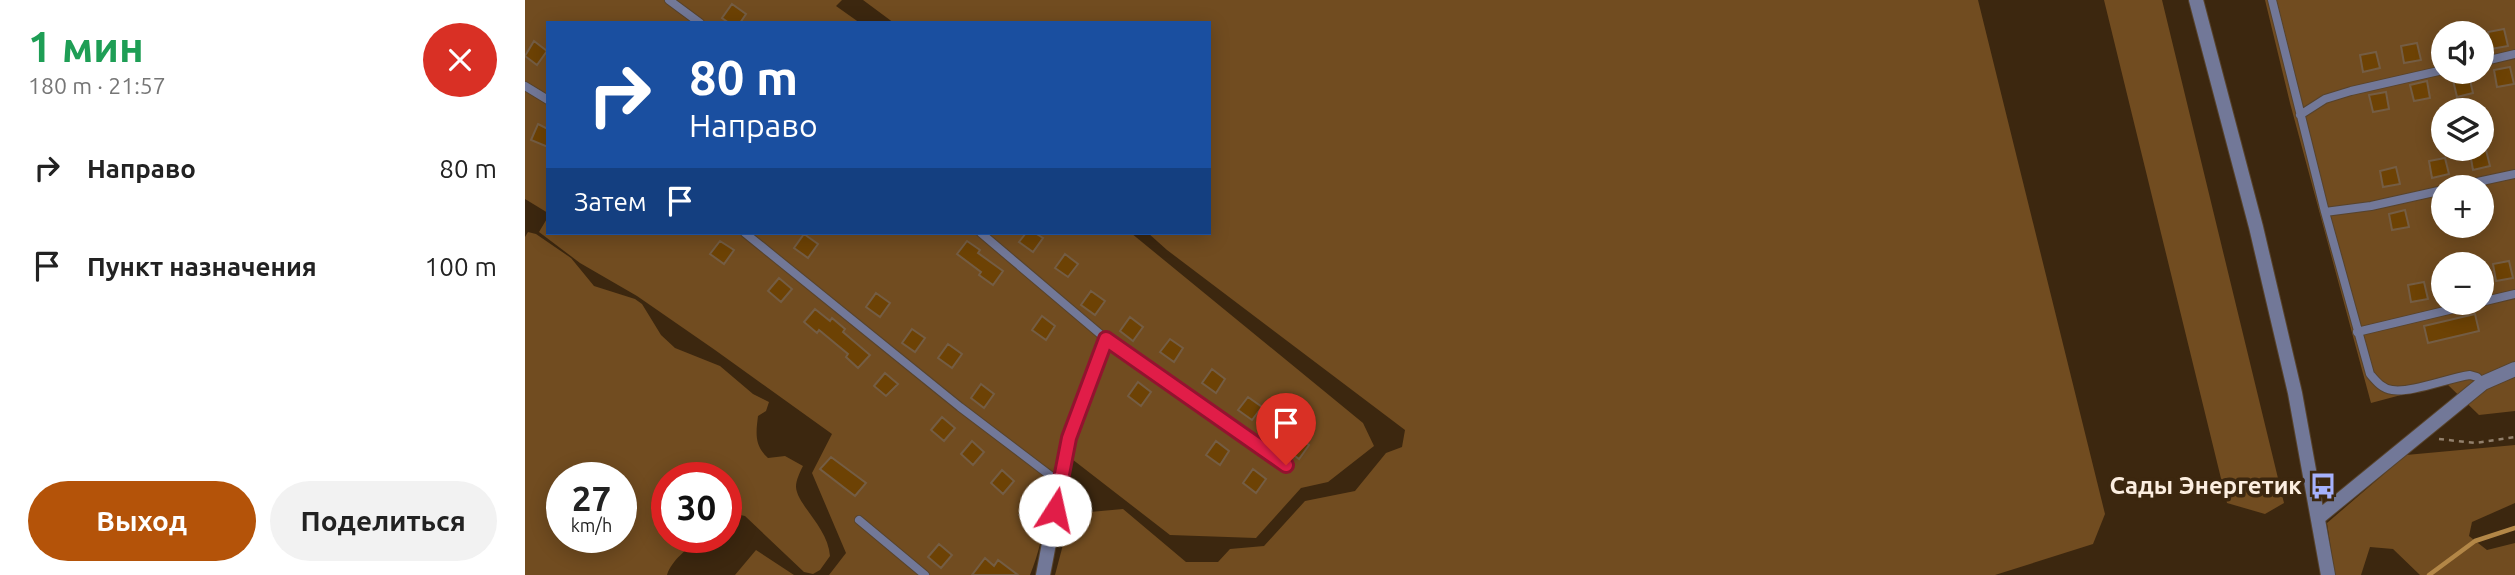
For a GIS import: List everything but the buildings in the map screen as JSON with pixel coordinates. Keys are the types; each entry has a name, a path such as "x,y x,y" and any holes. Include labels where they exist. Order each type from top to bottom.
{"street":[{"path":"2196,0 2256,227 2295,393 2328,575"},
{"path":"1043,575 1069,438 1106,339"},
{"path":"2319,517 2483,383 2515,369"}],"lane":[{"path":"669,0 697,21"},
{"path":"2272,0 2325,212 2370,374 2379,385 2391,390 2404,390 2470,374 2483,383"},
{"path":"2494,59 2515,54"},
{"path":"2300,115 2325,99 2351,90 2431,73"},
{"path":"525,86 546,99"},
{"path":"2494,178 2515,174"},
{"path":"2325,212 2371,206 2431,193"},
{"path":"747,235 1060,484"},
{"path":"983,235 1106,339 1286,465"},
{"path":"2494,299 2515,295"},
{"path":"2357,332 2431,314"},
{"path":"859,520 925,575"}],"path":[{"path":"2422,433 2457,442 2475,443 2515,437"}],"shaded area":[{"path":"525,0 842,0 836,6 857,21 546,21 546,212 525,199"},
{"path":"863,0 1978,0 2105,514 2093,544 1995,575 1055,575 1074,503 1090,512 1123,509 1186,562 1218,562 1230,549 1264,546 1305,501 1355,491 1386,453 1402,447 1405,430 1150,235 1211,235 1211,21 891,21"},
{"path":"2104,0 2162,0 2284,503 2265,514 2227,503"},
{"path":"2265,0 2515,0 2515,411 2479,415 2446,383 2371,403"},
{"path":"546,220 546,235 1133,235 1363,423 1374,446 1328,482 1301,488 1256,538 1170,535 1059,449 1044,529 1030,575 829,575 846,553 812,473 832,434 637,296 580,263 539,232"},
{"path":"528,232 536,234 571,258 594,286 635,299 642,304 661,335 675,348 720,366 753,394 769,402 766,411 758,416 758,443 768,458 785,456 803,466 796,487 798,494 819,526 830,556 820,570 813,574 804,572 742,515 742,462 651,462 651,553 682,553 667,575 525,575 525,237"},
{"path":"2515,445 2515,503 2472,522 2469,536 2487,550 2515,543 2515,575 2420,575 2393,549 2370,547 2361,575 2335,575 2327,523 2406,455"},
{"path":"756,550 794,575 735,575"}],"waterway":[{"path":"2429,575 2475,541 2515,528"}],"place":[{"name":"Сады Энергетик","path":"2323,486"}],"route":[{"path":"1055,510 1069,438 1106,339 1286,465"}]}
